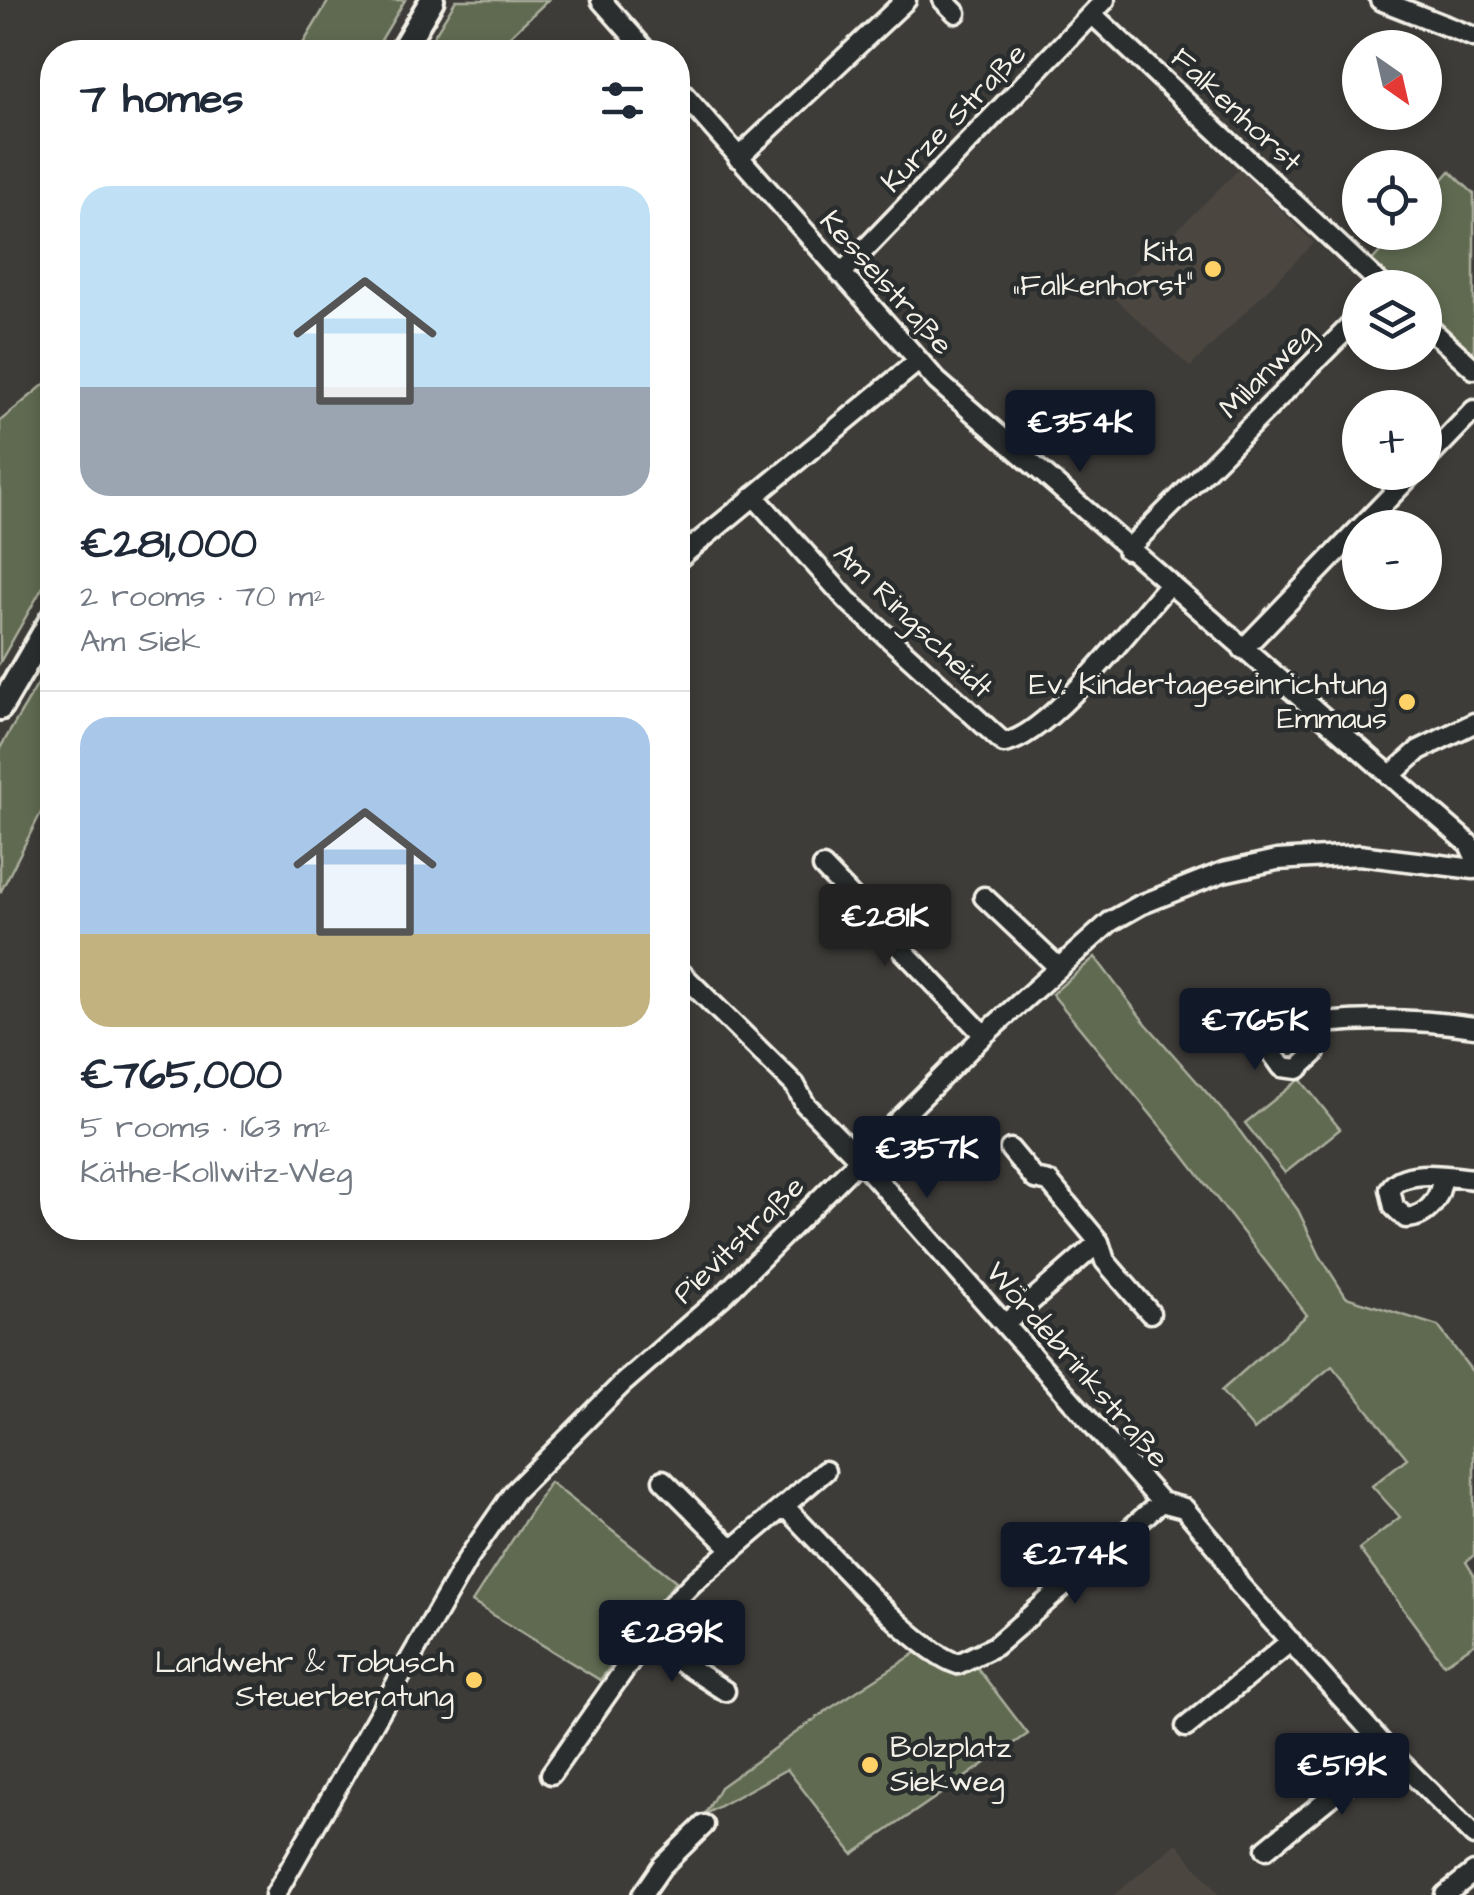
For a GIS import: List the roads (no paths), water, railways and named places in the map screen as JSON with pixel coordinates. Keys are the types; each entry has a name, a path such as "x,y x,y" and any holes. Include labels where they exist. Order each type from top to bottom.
{"main road":[{"path":"408,40 432,0"},
{"path":"0,708 40,640"}],"street":[{"path":"602,0 637,40"},
{"path":"738,158 906,0"},
{"name":"Kurze Straße","path":"842,274 1106,0"},
{"path":"1380,0 1474,37"},
{"name":"Falkenhorst","path":"1092,14 1366,270"},
{"name":"Kesselstraße","path":"690,102 918,362 1127,550 1469,844 1474,855"},
{"name":"Milanweg","path":"1127,550 1342,334"},
{"path":"1442,340 1474,369"},
{"path":"690,549 918,362"},
{"path":"1442,443 1474,410"},
{"path":"1377,510 1397,490"},
{"name":"Am Ringscheidt","path":"754,496 848,602 1004,744 1020,738 1068,699 1168,585"},
{"path":"1242,649 1342,546"},
{"path":"1390,776 1419,750 1474,723"},
{"name":"Pievitstraße","path":"275,1895 467,1560 514,1492 623,1382 725,1294 984,1035 1110,922 1140,905 1249,864 1359,855 1474,869"},
{"path":"823,868 984,1035"},
{"path":"984,897 1058,967"},
{"name":"Wördebrinkstraße","path":"690,982 795,1085 805,1104 860,1160 1161,1502 1184,1508 1221,1552 1239,1584 1388,1750 1474,1836"},
{"path":"1324,1022 1418,1019 1474,1027"},
{"path":"1010,1149 1035,1179 1049,1182 1099,1242 1105,1261 1150,1314"},
{"path":"1442,1177 1474,1179"},
{"path":"1006,1324 1099,1242"},
{"path":"551,1774 666,1610 825,1471"},
{"path":"663,1480 733,1550"},
{"path":"784,1506 913,1636 945,1660 958,1664 995,1646 1161,1502"},
{"path":"645,1640 725,1691"},
{"path":"1186,1727 1291,1641"},
{"path":"1266,1849 1388,1750"},
{"path":"642,1895 662,1866 704,1826"},
{"path":"1445,1895 1474,1872"}],"place":[{"name":"Kita „Falkenhorst“","path":"1213,269"},
{"name":"Ev. Kindertageseinrichtung Emmaus","path":"1407,702"},
{"name":"Landwehr & Tobusch Steuerberatung","path":"474,1680"},
{"name":"Bolzplatz Siekweg","path":"870,1765"}]}
